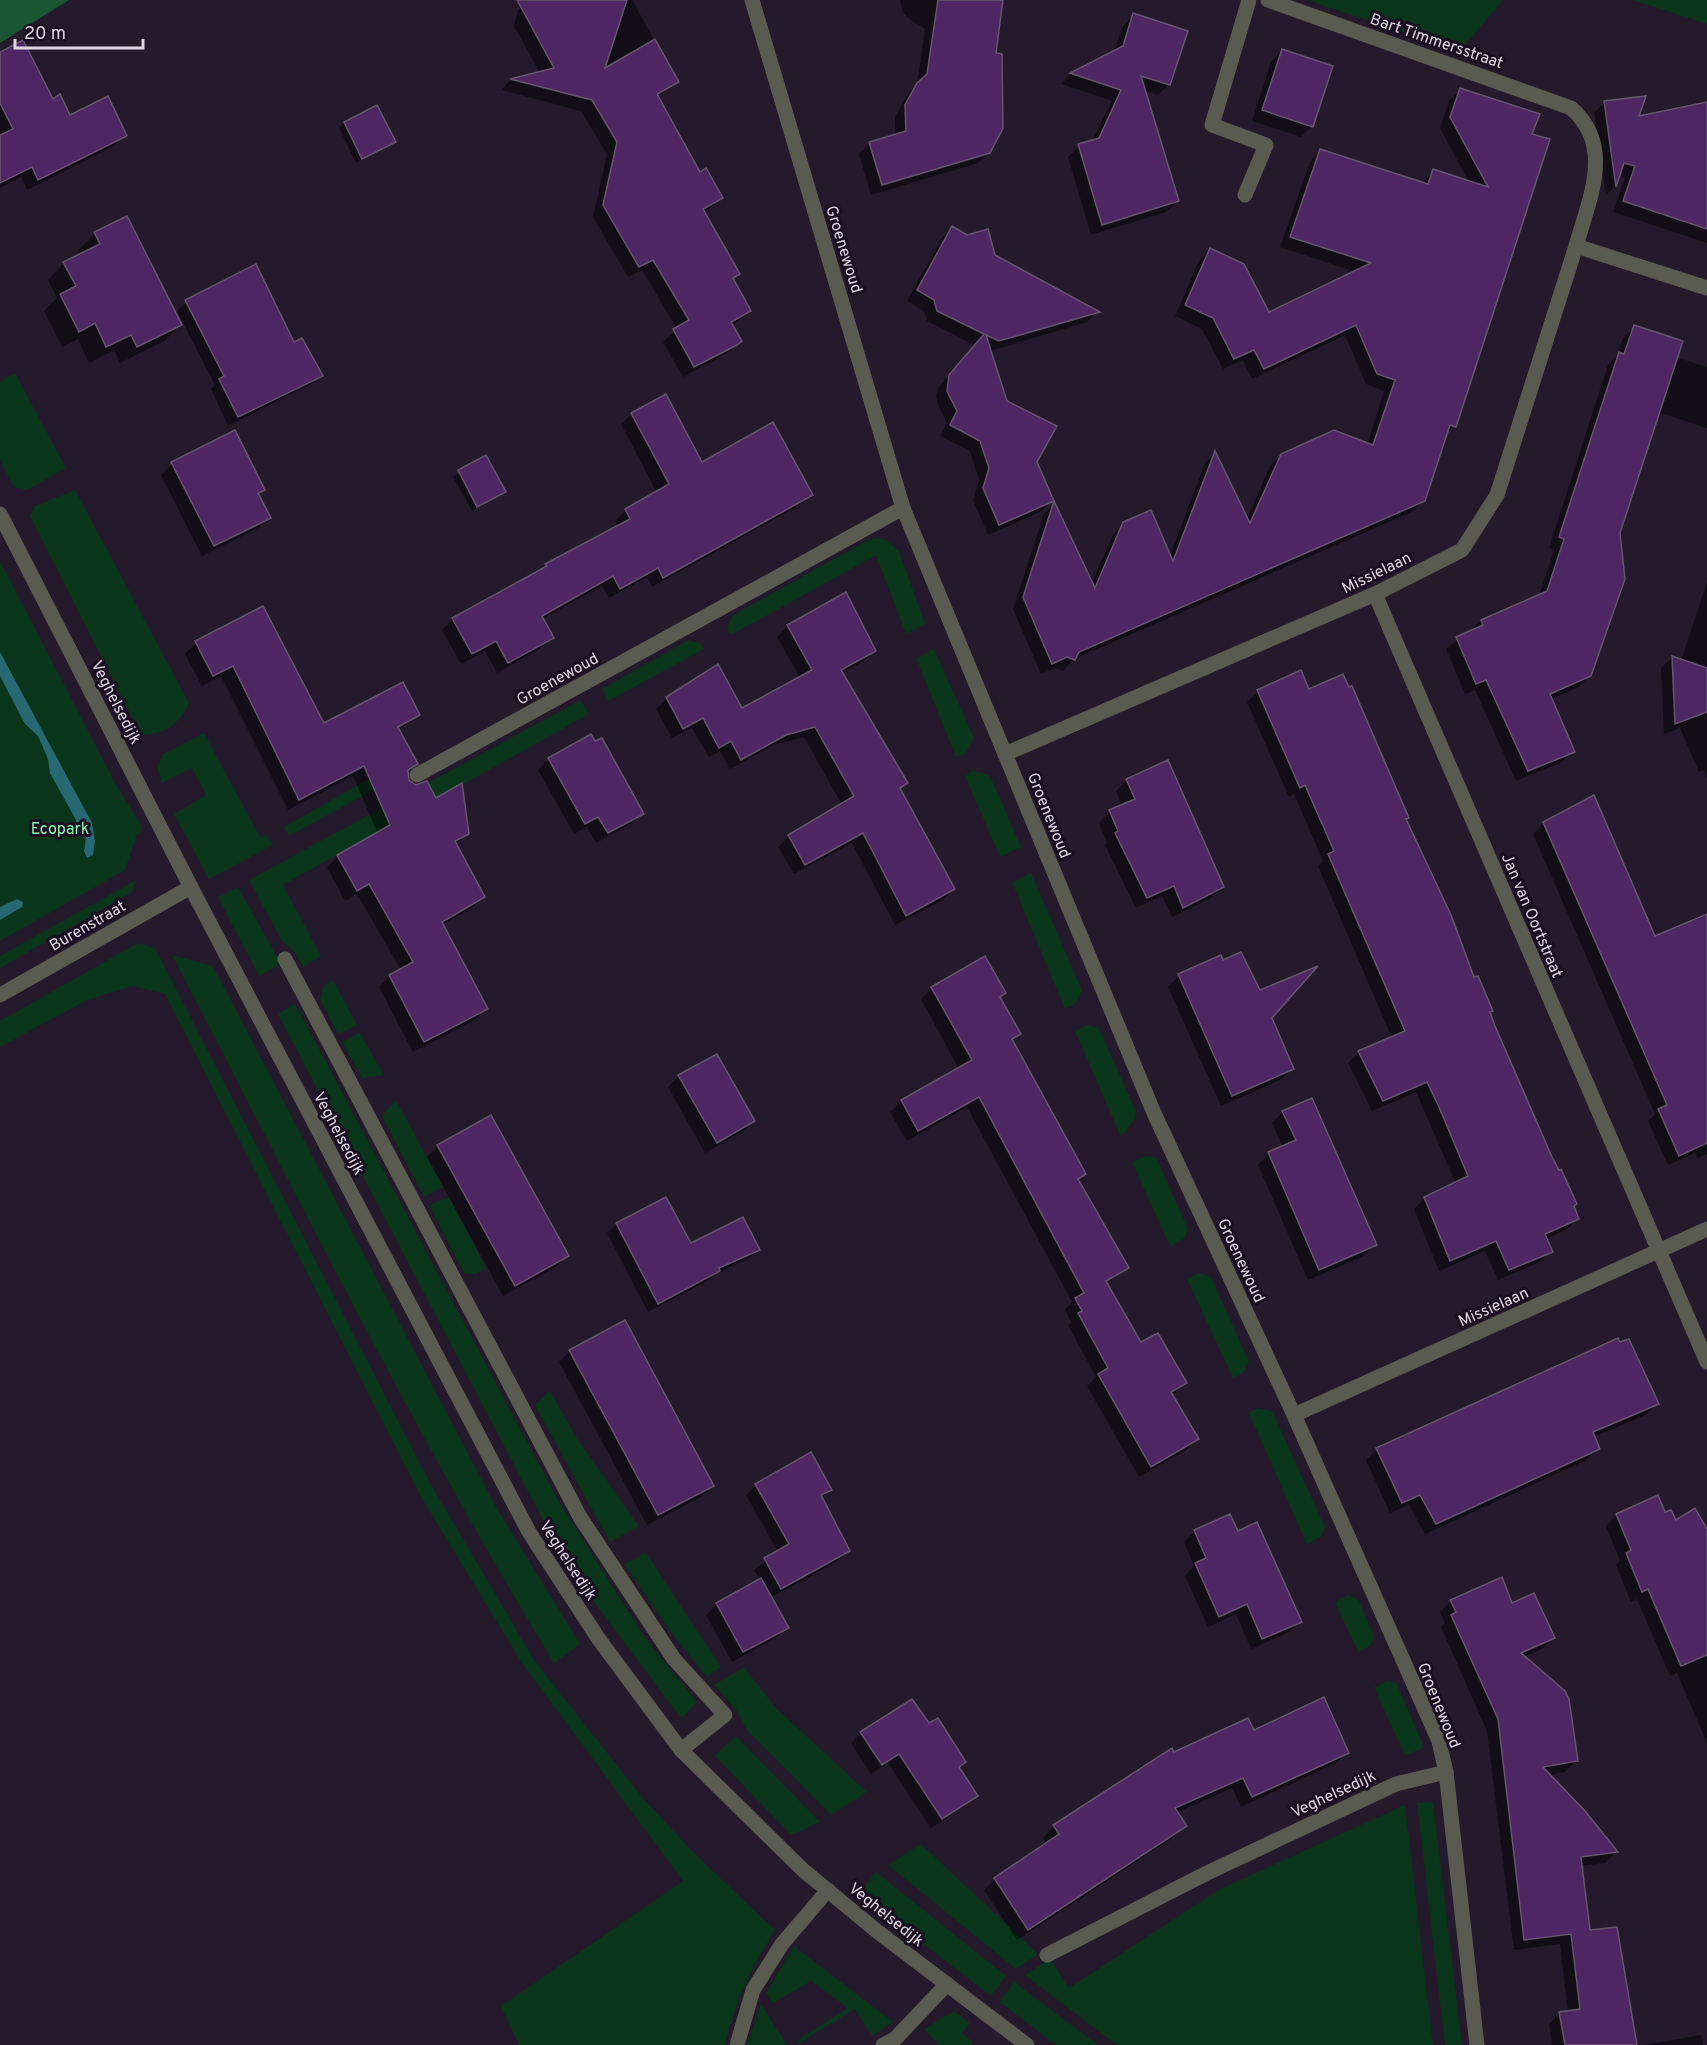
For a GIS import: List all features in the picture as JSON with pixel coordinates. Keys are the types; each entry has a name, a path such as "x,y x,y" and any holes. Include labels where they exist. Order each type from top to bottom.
{"street":[{"name":"Groenewoud","path":"752,0 903,508 1154,1113 1294,1415 1439,1741 1446,1772 1477,2045"},
{"path":"1245,195 1266,145 1212,124 1249,0"},
{"name":"Bart Timmersstraat","path":"1268,0 1563,103 1588,125"},
{"name":"Missielaan","path":"1005,754 1375,594 1462,550 1497,495 1576,246 1598,167 1594,137 1588,125"},
{"path":"1576,246 1707,288"},
{"name":"Groenewoud","path":"417,775 903,508"},
{"name":"Veghelsedijk","path":"0,514 191,887 529,1532 598,1638 681,1750 803,1870 1027,2045"},
{"name":"Jan van Oortstraat","path":"1375,594 1707,1362"},
{"name":"Burenstraat","path":"0,995 191,887"},
{"name":"Veghelsedijk","path":"285,959 579,1517 674,1659 725,1715 681,1750"},
{"name":"Missielaan","path":"1294,1415 1707,1229"},
{"name":"Veghelsedijk","path":"1047,1955 1207,1873 1396,1784 1446,1772"},
{"path":"737,2045 753,1990 782,1944 828,1890"},
{"path":"883,2045 895,2038 947,1984"}],"green space":[{"path":"1307,0 1503,0 1465,45 1455,50"},
{"path":"1633,0 1707,0 1707,24"},
{"path":"15,373 66,468 27,490 14,487 0,460 0,382"},
{"path":"75,490 189,703 176,723 157,733 141,735 30,516 35,506"},
{"path":"876,538 886,540 899,551 925,624 906,634 876,555 731,635 727,629 732,616 866,541"},
{"name":"Ecopark","path":"0,561 114,781 142,827 139,835 137,834 125,870 0,941"},
{"path":"689,640 701,644 704,649 608,701 602,689"},
{"path":"934,649 974,738 965,754 956,757 916,658"},
{"path":"581,700 589,714 283,885 321,956 303,967 293,950 282,941 249,880"},
{"path":"204,733 260,837 267,835 273,845 209,879 174,814 206,795 192,768 162,783 157,767 163,754"},
{"path":"406,758 412,769 289,836 284,827"},
{"path":"972,771 987,774 991,778 1021,847 1000,857 965,776"},
{"path":"1031,873 1082,990 1076,1003 1065,1009 1012,882"},
{"path":"136,880 132,892 0,968 0,956"},
{"path":"238,887 279,960 278,966 259,976 218,897"},
{"path":"138,943 155,948 429,1481 534,1660 642,1797 695,1854 775,1930 745,1985 725,2045 519,2045 501,2006 683,1881 522,1663 421,1497 165,994 133,986 87,1000 0,1047 0,1021"},
{"path":"172,955 213,966 496,1507 580,1644 554,1663 502,1577 404,1401"},
{"path":"333,980 357,1025 338,1034 320,999 324,986"},
{"path":"296,1005 559,1502 646,1639 697,1702 684,1716 680,1717 594,1602 544,1522 278,1014"},
{"path":"1087,1025 1099,1028 1136,1112 1135,1119 1121,1137 1075,1031"},
{"path":"360,1033 384,1075 362,1078 342,1042"},
{"path":"396,1100 443,1187 424,1197 382,1116"},
{"path":"1145,1156 1156,1157 1188,1229 1185,1238 1170,1246 1132,1162"},
{"path":"449,1197 486,1268 476,1274 464,1274 429,1205"},
{"path":"1198,1273 1211,1277 1249,1362 1243,1373 1233,1378 1187,1279"},
{"path":"550,1391 576,1437 639,1526 610,1542 535,1405"},
{"path":"1257,1408 1272,1411 1325,1527 1321,1537 1307,1544 1249,1413"},
{"path":"646,1553 721,1667 707,1677 673,1635 624,1564"},
{"path":"1348,1595 1358,1599 1374,1637 1370,1646 1358,1652 1335,1602"},
{"path":"744,1667 776,1708 867,1792 831,1815 746,1729 737,1711 714,1685"},
{"path":"1388,1681 1397,1684 1424,1747 1405,1756 1374,1687"},
{"path":"734,1738 738,1738 820,1822 791,1835 716,1757 716,1754"},
{"path":"1433,1802 1462,2045 1445,2045 1417,1803"},
{"path":"1405,1805 1433,2045 1117,2045 1025,1975 1050,1959 1069,1988 1220,1889"},
{"path":"921,1844 1038,1954 1016,1969 888,1865"},
{"path":"876,1872 1006,1976 991,1996 859,1894"},
{"path":"794,1946 893,2022 872,2036 855,2009 798,2044 796,2041 848,2008 811,1981 773,2003 766,1993"},
{"path":"1014,1982 1098,2045 1056,2045 1000,2002"},
{"path":"761,2004 787,2045 747,2045"},
{"path":"954,2011 970,2023 962,2033 973,2042 971,2045 939,2045 924,2029"}],"shaded area":[{"path":"0,0 69,0 0,43"},
{"path":"0,652 92,823 95,841 93,855 87,858 84,851 86,838 77,836 76,820 50,773 48,759 38,736 25,724 0,676"},
{"path":"17,899 23,902 22,907 0,920 0,907"}],"building":[{"path":"517,0 627,0 605,68 655,39 679,82 657,94 700,172 706,168 723,198 703,209 740,274 733,278 751,311 731,322 742,341 737,345 694,367 673,329 689,320 653,260 639,267 603,205 617,142 592,100 510,79 554,68"},
{"path":"938,0 1003,0 996,53 1002,54 1003,128 990,153 882,185 869,142 906,131 905,105 917,83 927,74"},
{"path":"1133,13 1188,31 1170,85 1141,76 1179,201 1102,225 1078,144 1099,138 1121,90 1070,73 1123,46"},
{"path":"23,40 53,99 60,94 70,115 108,96 127,136 38,180 32,167 0,183 0,135 13,129 0,103 0,52"},
{"path":"1282,49 1333,66 1313,127 1262,110"},
{"path":"1460,88 1540,114 1532,134 1550,139 1456,427 1450,425 1425,501 1079,652 1075,660 1067,657 1052,664 1023,597 1054,501 1095,588 1123,522 1151,510 1173,561 1215,451 1250,523 1281,454 1334,430 1373,445 1395,380 1377,374 1356,325 1264,369 1254,350 1234,359 1213,318 1185,305 1210,248 1244,264 1269,312 1371,263 1290,237 1320,149 1428,184 1433,169 1488,187 1450,117"},
{"path":"1646,96 1639,116 1707,102 1707,229 1623,201 1635,166 1624,163 1616,187 1604,101"},
{"path":"377,105 396,142 362,159 344,122"},
{"path":"127,216 182,325 137,347 131,335 106,347 95,323 79,332 60,294 76,286 63,262 100,244 94,232"},
{"path":"952,226 967,235 988,229 995,255 1100,312 999,341 986,335 1007,401 1057,426 1037,462 1054,501 999,525 983,488 989,468 980,441 950,425 957,411 947,391 949,375 984,334 937,311 934,300 917,290"},
{"path":"256,264 294,342 302,338 323,376 238,417 219,379 224,376 185,300"},
{"path":"1634,325 1683,341 1620,533 1625,579 1591,676 1550,694 1575,752 1528,771 1486,680 1476,684 1456,637 1483,625 1481,620 1547,591 1564,539 1559,537 1619,352 1624,354"},
{"path":"666,394 702,462 773,422 813,495 663,578 658,568 620,589 613,576 542,616 554,638 508,663 496,641 472,654 452,618 547,566 545,564 630,519 625,509 669,484 631,413"},
{"path":"235,430 265,490 258,493 271,518 214,546 171,462"},
{"path":"486,455 506,492 477,507 458,470"},
{"path":"846,592 876,651 841,670 908,783 900,788 955,889 906,916 863,833 805,865 788,835 854,796 815,727 786,735 741,760 731,741 719,748 703,718 683,729 666,697 718,664 742,708 812,670 787,625"},
{"path":"263,606 324,723 403,682 420,715 398,727 418,764 408,770 409,780 416,785 427,781 436,798 462,783 469,834 455,841 485,897 442,922 488,1009 424,1042 389,975 413,962 369,884 357,891 337,855 390,825 364,766 299,800 233,666 213,676 195,641"},
{"path":"1672,656 1707,668 1707,712 1675,724"},
{"path":"1301,670 1309,689 1343,674 1349,687 1352,686 1409,818 1406,819 1451,915 1474,977 1478,976 1493,1011 1490,1012 1495,1026 1552,1157 1559,1170 1561,1169 1577,1204 1574,1206 1579,1219 1545,1234 1553,1252 1509,1270 1496,1241 1450,1261 1424,1197 1468,1176 1439,1107 1427,1082 1383,1101 1358,1051 1405,1031 1328,854 1334,851 1305,785 1300,788 1257,690"},
{"path":"591,734 595,741 602,738 644,814 608,833 598,817 585,824 548,758"},
{"path":"1168,760 1224,887 1183,908 1174,886 1147,898 1115,833 1118,831 1109,810 1135,799 1126,779"},
{"path":"1594,795 1655,936 1707,914 1707,1143 1679,1156 1658,1109 1667,1105 1543,822"},
{"path":"1241,952 1260,990 1318,966 1272,1018 1294,1069 1232,1096 1178,974 1221,955 1223,960"},
{"path":"985,956 1006,993 1000,997 1021,1034 1012,1039 1086,1174 1078,1179 1129,1268 1106,1281 1141,1342 1158,1333 1187,1383 1171,1392 1199,1439 1151,1467 1098,1374 1108,1368 1078,1313 1082,1311 1075,1298 1084,1293 979,1097 918,1131 901,1100 972,1060 931,987"},
{"path":"717,1054 755,1121 717,1143 678,1075"},
{"path":"1312,1098 1377,1245 1319,1270 1268,1152 1296,1140 1282,1111"},
{"path":"491,1115 569,1256 515,1286 437,1145"},
{"path":"666,1197 691,1243 743,1217 760,1250 719,1268 720,1271 658,1304 616,1223"},
{"path":"625,1320 714,1486 658,1515 569,1350"},
{"path":"1618,1338 1620,1342 1629,1339 1659,1404 1593,1432 1600,1449 1436,1524 1420,1495 1402,1503 1376,1448"},
{"path":"811,1452 832,1490 821,1495 850,1551 781,1589 764,1558 789,1544 755,1484"},
{"path":"1658,1495 1665,1512 1671,1510 1676,1520 1695,1508 1707,1529 1707,1655 1681,1666 1648,1589 1642,1592 1626,1553 1631,1550 1616,1514"},
{"path":"1230,1514 1238,1531 1257,1522 1302,1622 1262,1639 1247,1604 1219,1617 1195,1563 1206,1558 1194,1530"},
{"path":"1502,1577 1512,1603 1534,1593 1555,1638 1521,1653 1565,1691 1569,1699 1578,1761 1543,1767 1585,1811 1618,1852 1581,1857 1590,1930 1617,1927 1637,2045 1565,2045 1559,2012 1580,2009 1571,1934 1524,1940 1498,1719 1451,1615 1456,1612 1450,1600"},
{"path":"761,1578 789,1628 743,1652 716,1603"},
{"path":"1324,1697 1349,1753 1252,1797 1243,1778 1175,1808 1187,1826 1028,1930 994,1878 1059,1834 1053,1825 1172,1748 1174,1752 1248,1718 1254,1730"},
{"path":"912,1699 929,1723 938,1718 966,1762 959,1767 978,1796 942,1819 899,1754 882,1765 860,1732"}]}
